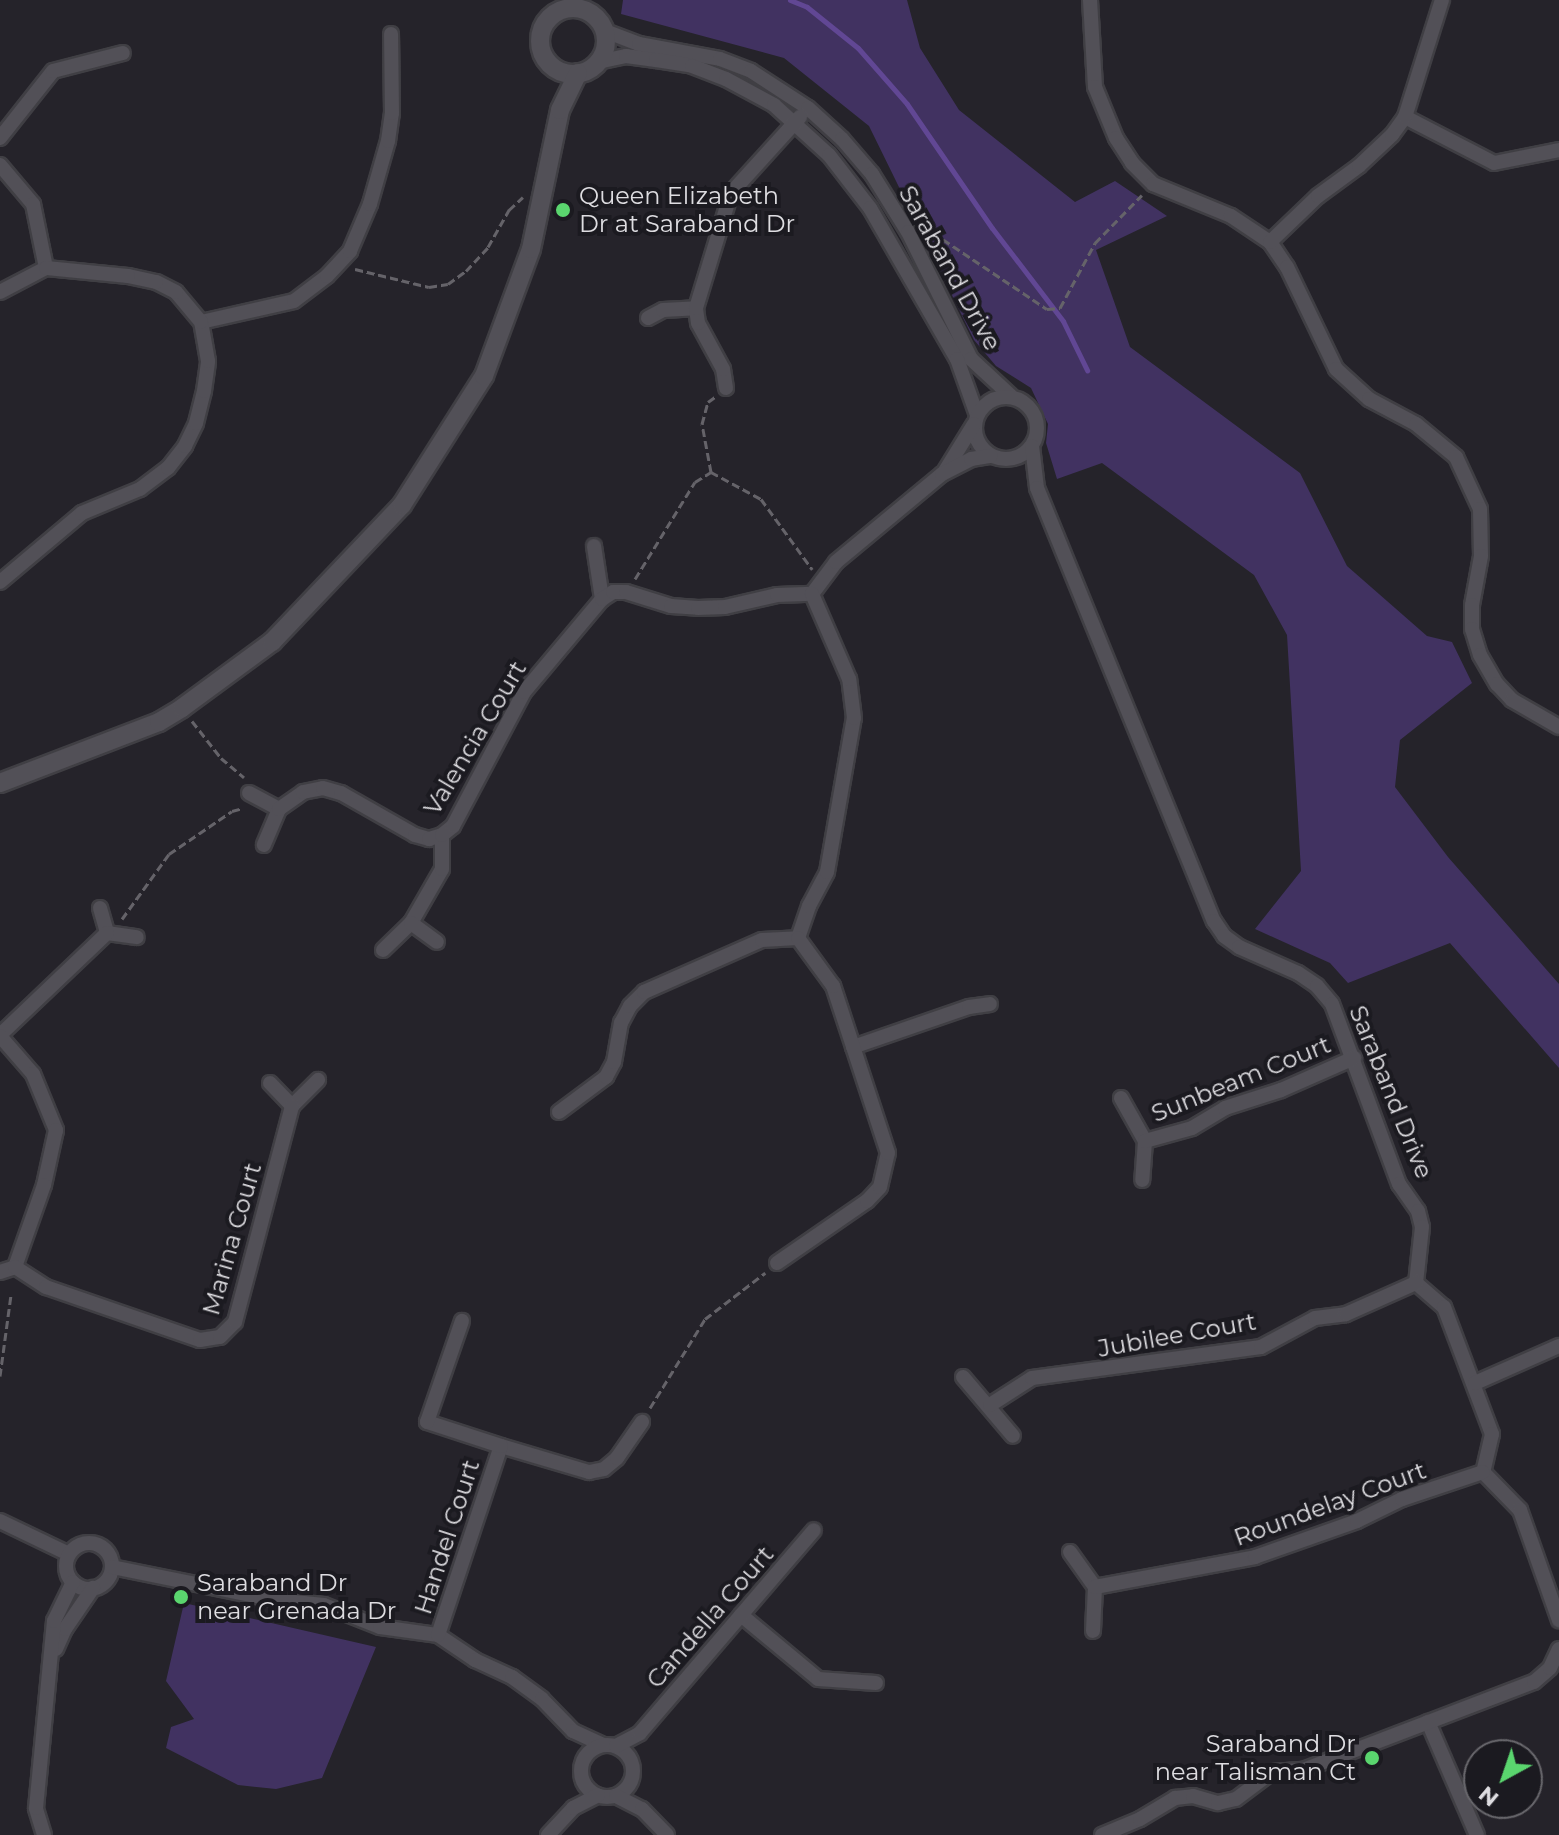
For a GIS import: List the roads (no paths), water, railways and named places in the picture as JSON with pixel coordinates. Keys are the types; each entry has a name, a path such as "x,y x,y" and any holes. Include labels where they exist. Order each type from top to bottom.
{"street":[{"path":"1090,0 1095,87 1116,138 1132,163 1153,184 1231,216 1270,242 1287,267 1336,369 1369,399 1416,424 1456,457 1480,509 1481,556 1472,605 1472,629 1480,655 1497,684 1512,700 1559,727"},
{"path":"1270,242 1318,196 1377,152 1405,117 1442,0"},
{"path":"0,783 159,722 182,708 272,642 402,505 484,376 531,249 560,110 578,73 598,62 604,53 605,31 584,5 563,5 551,17 540,37 542,49 555,68 560,110"},
{"name":"Saraband Drive","path":"605,31 639,44 720,59 751,71 808,108 872,174 908,232 971,359 1011,396"},
{"path":"201,322 294,301 338,266 350,251 370,204 388,141 392,113 391,34"},
{"path":"0,138 53,71 123,53"},
{"name":"Saraband Drive","path":"598,62 626,56 692,66 726,79 774,105 829,155 870,208 957,359 976,420"},
{"path":"555,68 578,73"},
{"path":"726,388 723,369 698,323 696,308 731,193 808,108"},
{"path":"1405,117 1494,163 1559,150"},
{"path":"0,165 33,204 46,268"},
{"path":"0,292 46,268 156,282 176,292 201,322 208,361 204,391 191,435 168,468 140,489 82,513 0,582"},
{"path":"648,318 663,310 696,308"},
{"path":"594,546 602,599 613,592 626,592 671,606 725,607 817,588 836,562 942,474 971,459 1016,458 1032,446 1037,426 1029,407 1011,396 991,400 942,474"},
{"path":"976,420 978,442 999,458"},
{"name":"Saraband Drive","path":"1032,446 1037,488 1214,921 1224,936 1239,947 1317,986 1332,1004 1399,1184 1418,1211 1422,1227 1416,1283"},
{"name":"Saraband Drive","path":"999,458 1037,488"},
{"path":"798,938 809,906 827,872 854,718 849,679 817,588"},
{"name":"Valencia Court","path":"383,950 411,923 442,869 442,835 453,826 524,692 602,599"},
{"path":"264,845 279,809 303,792 323,788 341,793 415,835 429,839 442,835"},
{"path":"254,795 279,809"},
{"path":"100,908 107,933"},
{"path":"411,923 437,942"},
{"path":"107,933 137,937"},
{"path":"7,1269 44,1185 56,1130 33,1074 0,1036 107,933"},
{"path":"777,1263 867,1201 880,1187 886,1172 888,1153 833,986 798,938"},
{"path":"559,1112 606,1077 614,1062 621,1023 630,1006 644,992 762,940 798,938"},
{"path":"853,1047 969,1007 990,1004"},
{"name":"Sunbeam Court","path":"1145,1141 1192,1128 1225,1108 1281,1090 1354,1058"},
{"path":"270,1083 292,1106 318,1080"},
{"name":"Sunbeam Court","path":"1121,1098 1145,1141 1142,1180"},
{"name":"Marina Court","path":"7,1269 46,1287 200,1340 220,1337 235,1322 292,1106"},
{"path":"1416,1283 1444,1307 1492,1434 1483,1472 1520,1510 1559,1620"},
{"name":"Jubilee Court","path":"990,1405 1032,1378 1261,1347 1315,1318 1346,1314 1416,1283"},
{"name":"Handel Court","path":"438,1635 501,1446 427,1422 462,1321"},
{"path":"1475,1383 1559,1346"},
{"path":"963,1377 990,1405 1013,1436"},
{"path":"501,1446 589,1472 604,1469 617,1458 642,1422"},
{"name":"Roundelay Court","path":"1095,1587 1255,1557 1357,1521 1402,1499 1483,1472"},
{"path":"0,1521 69,1554"},
{"name":"Candella Court","path":"631,1760 640,1733 814,1530"},
{"path":"52,1657 65,1629 93,1588 106,1581 112,1567 107,1551 91,1543 74,1547 66,1569 73,1582 93,1588"},
{"path":"1070,1552 1095,1587 1093,1631"},
{"path":"112,1567 275,1600 324,1605 380,1627 438,1635 475,1660 512,1677 542,1699 573,1731 609,1746 631,1760 631,1780 642,1809"},
{"path":"44,1835 36,1808 54,1621 73,1582"},
{"path":"741,1615 818,1679 876,1683"},
{"path":"1102,1835 1140,1819 1175,1798 1193,1796 1218,1803 1236,1799 1272,1772 1303,1770 1534,1682 1550,1668 1559,1649"},
{"path":"1428,1722 1477,1835"},
{"path":"573,1731 583,1761 583,1781 573,1808"},
{"name":"Candella Court","path":"609,1746 640,1733"},
{"path":"583,1761 587,1754 609,1746"},
{"path":"616,1796 631,1780"},
{"path":"583,1781 598,1795"},
{"path":"548,1835 573,1808 598,1795 616,1796 642,1809 667,1835"}],"waterway":[{"path":"790,0 807,7 858,48 907,104 992,228 1063,321 1087,370"}],"place":[{"name":"Queen Elizabeth Dr at Saraband Dr","path":"563,210"},
{"name":"Saraband Dr near Grenada Dr","path":"181,1597"},
{"name":"Saraband Dr near Talisman Ct","path":"1372,1758"}]}
